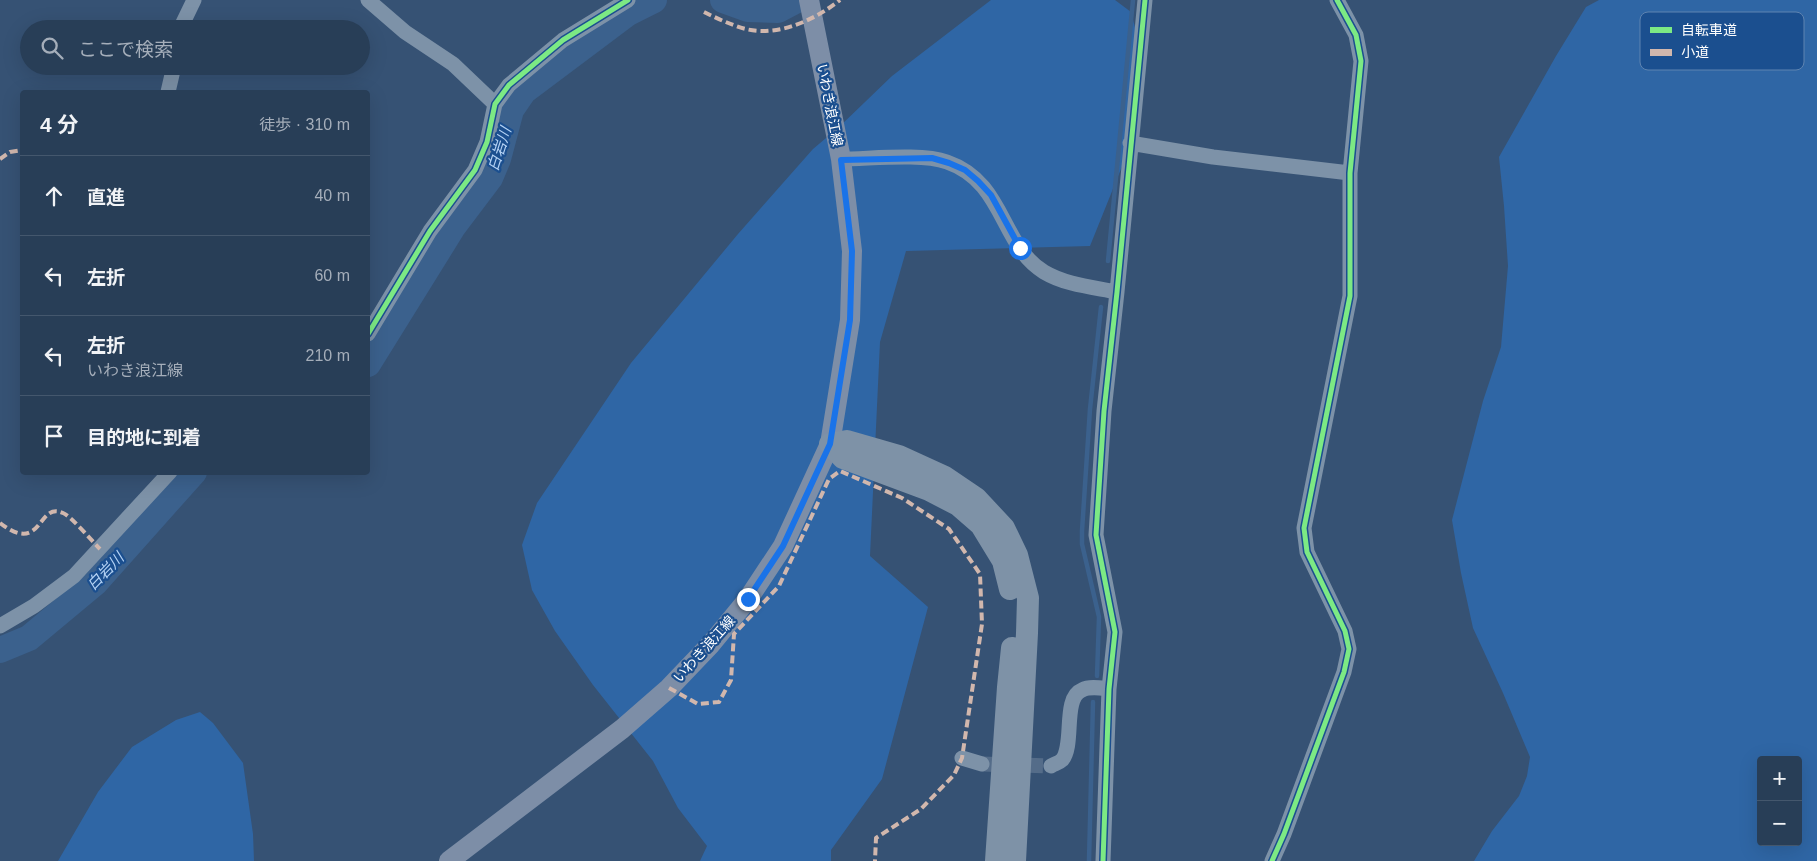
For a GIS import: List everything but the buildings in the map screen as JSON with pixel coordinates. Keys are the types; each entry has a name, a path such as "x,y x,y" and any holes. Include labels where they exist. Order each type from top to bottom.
{"highway":[{"path":"830,444 847,441 899,456 945,477 976,498 1004,528 1017,555 1028,598 1028,633 1015,861"},
{"path":"830,444 843,458 930,490 958,505 981,525 1003,561 1013,602 1014,633 1008,687 996,861"}],"main road":[{"name":"いわき浪江線","path":"449,861 622,729 669,688 712,644 748,599 783,546 830,444 850,320 852,251 841,160 810,6"}],"street":[{"path":"184,20 194,0"},
{"path":"368,0 405,32 453,64 495,104"},
{"path":"370,331 430,231 475,170 487,142 495,104 509,85 563,40 628,0"},
{"path":"1103,861 1110,689 1115,632 1096,535 1104,411 1145,0"},
{"path":"1272,861 1284,834 1344,672 1349,649 1345,631 1308,552 1304,528 1350,296 1350,173 1361,61 1356,35 1337,0"},
{"path":"168,90 172,75"},
{"path":"1130,143 1213,157 1350,173"},
{"path":"841,160 932,158 965,170 991,195 1020,248 1043,271 1062,281 1117,292"},
{"path":"0,626 34,606 74,576 167,475"},
{"path":"1051,766 1061,761 1066,753 1073,698 1079,690 1089,688 1110,689"},
{"path":"962,758 982,764"}],"shaded area":[{"path":"991,0 1115,0 1131,12 1143,58 1123,164 1090,246 906,251 880,342 870,556 928,607 882,779 831,850 831,861 700,861 707,846 678,808 653,761 593,685 555,631 532,590 522,545 537,503 631,363 738,234 813,149 838,128 892,76"},
{"path":"1599,0 1817,0 1817,861 1474,861 1492,831 1519,796 1527,776 1530,757 1473,628 1452,520 1483,401 1501,347 1508,266 1499,157 1586,7"},
{"path":"200,712 213,723 243,763 253,834 254,861 58,861 98,792 132,747 176,720"}],"waterway":[{"name":"白岩川","path":"370,361 453,227 490,178 498,159 511,110 524,91 628,13 654,0"},
{"name":"白岩川","path":"723,0 748,9 778,10 797,0"},
{"path":"1108,261 1133,0"},
{"path":"1097,676 1099,617 1082,544 1082,531 1090,409 1101,307"},
{"name":"白岩川","path":"0,650 29,638 95,583 191,475"},
{"path":"1089,861 1093,702"}],"tunnel":[{"path":"982,764 1051,766"}],"marked path":[{"path":"704,12 750,30 777,30 804,22 840,0"},
{"path":"0,159 10,152 20,150"},
{"path":"669,688 698,704 719,702 731,680 734,634 779,586 829,479 840,471 902,498 949,529 980,574 982,624 962,758 954,775 921,809 876,838 875,861"},
{"path":"0,523 14,532 24,534 32,531 48,514 55,511 63,513 77,524 100,549"}],"cycle path":[{"path":"370,331 430,231 475,170 487,142 495,104 509,85 563,40 628,0"},
{"path":"1103,861 1109,689 1115,632 1096,535 1104,411 1145,0"},
{"path":"1272,861 1284,834 1344,672 1349,649 1345,631 1307,552 1304,528 1350,296 1350,173 1361,61 1356,35 1337,0"}],"route":[{"path":"748,599 783,546 830,444 850,320 852,251 841,160 932,158 965,170 991,195 1020,248"}]}
